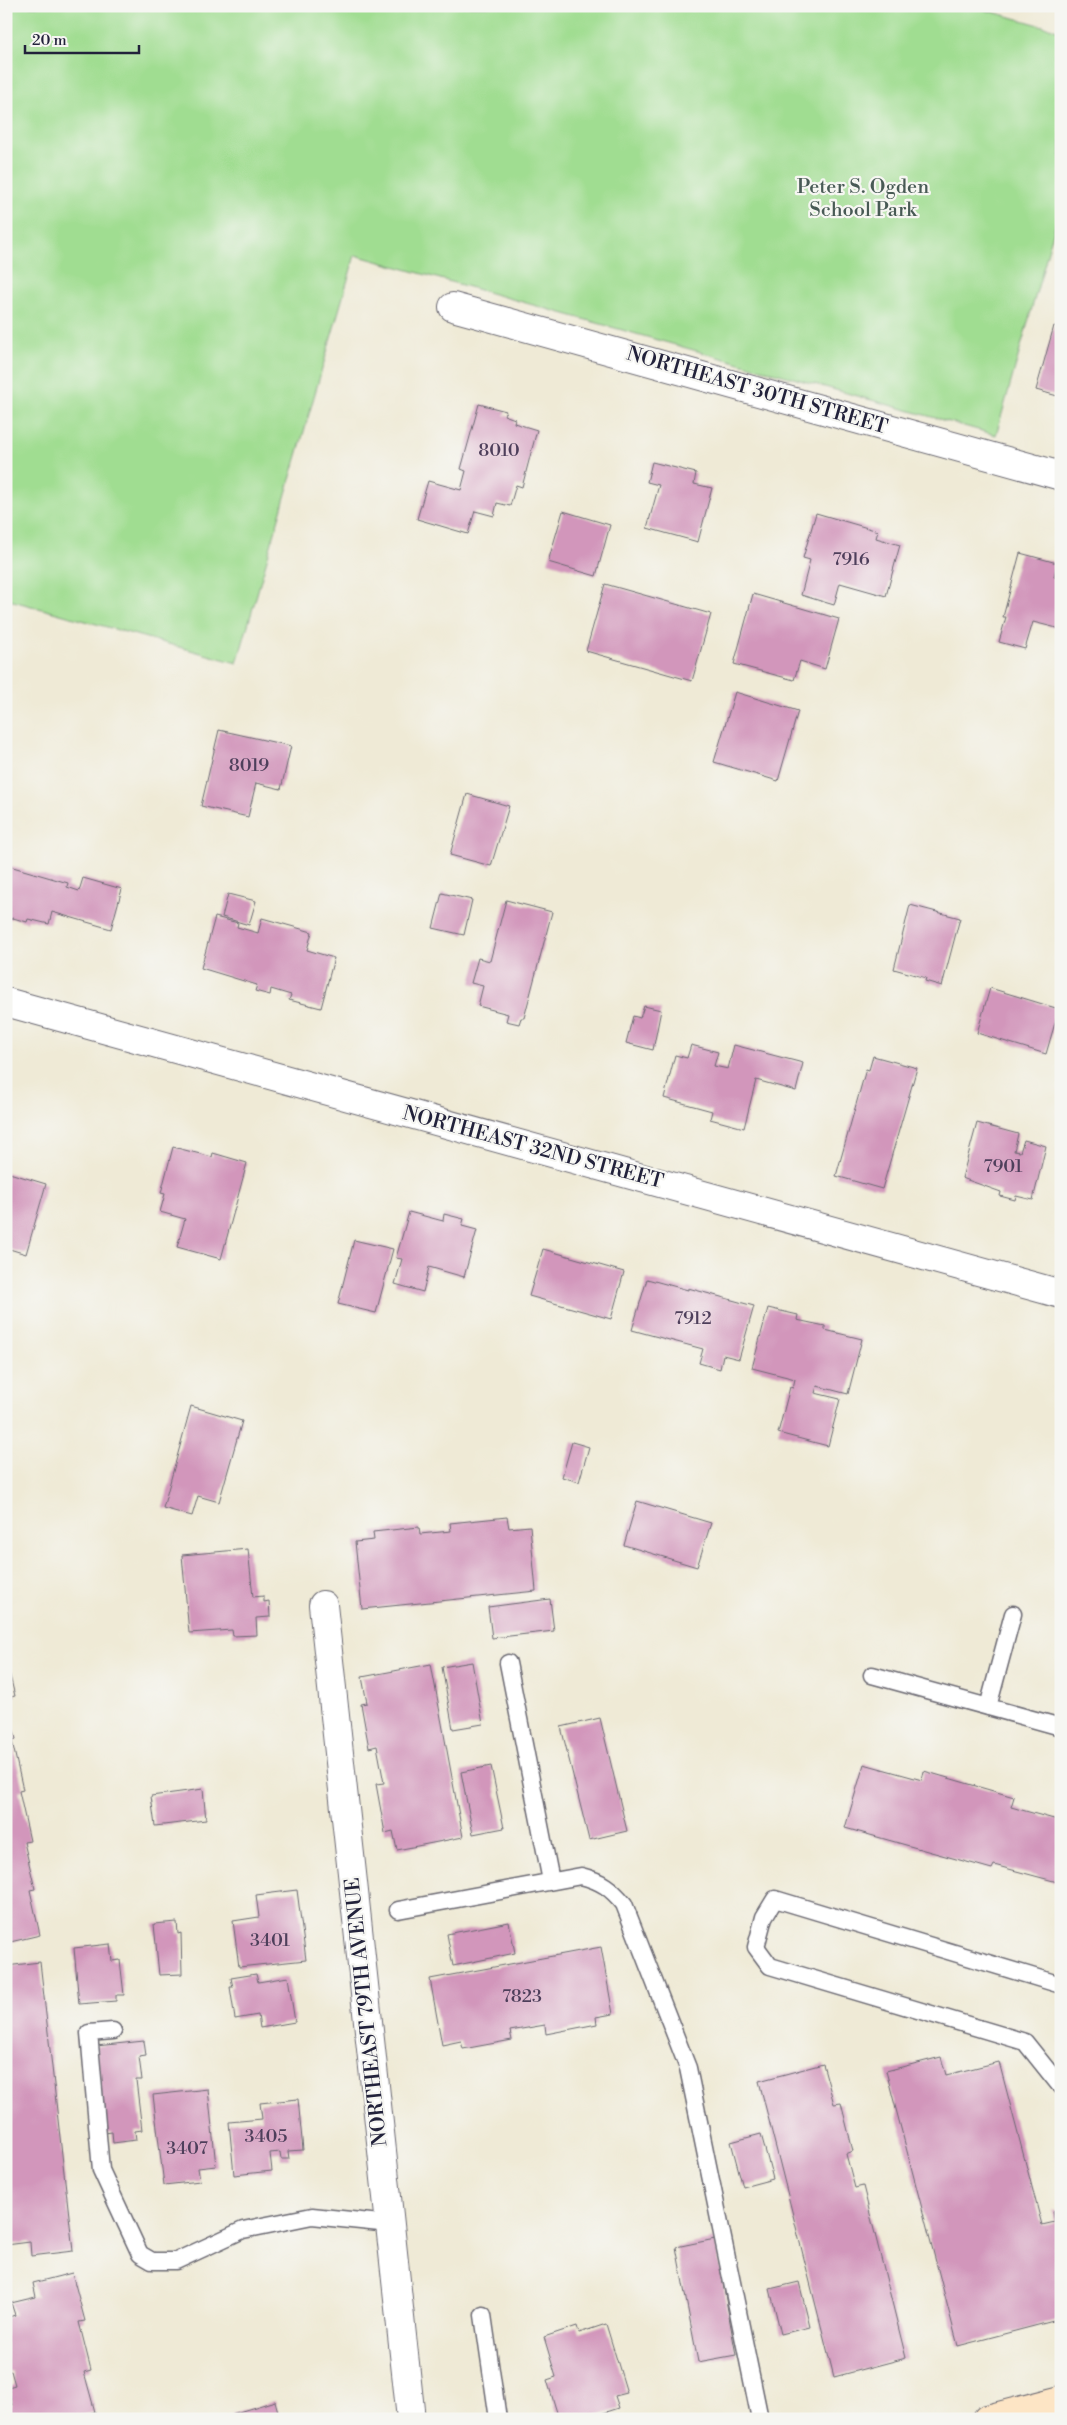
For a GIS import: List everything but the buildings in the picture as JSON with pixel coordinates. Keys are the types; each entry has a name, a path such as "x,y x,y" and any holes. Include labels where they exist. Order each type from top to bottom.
{"main road":[{"path":"987,2419 1061,2400"}],"street":[{"name":"NORTHEAST 30TH STREET","path":"453,307 1061,476"},
{"name":"NORTHEAST 32ND STREET","path":"6,1002 1061,1294"},
{"name":"NORTHEAST 79TH AVENUE","path":"323,1605 411,2419"}],"lane":[{"path":"988,1707 1013,1614"},
{"path":"508,1662 550,1881"},
{"path":"872,1675 1061,1727"},
{"path":"398,1910 582,1876 599,1881 613,1891 624,1904 688,2068 760,2419"},
{"path":"1061,1984 775,1899 764,1917 756,1947 770,1966 1025,2042 1061,2087"},
{"path":"112,2031 89,2033 101,2170 140,2254 152,2262 176,2260 243,2230 312,2216 390,2224"},
{"path":"482,2315 498,2419"}],"green space":[{"name":"Peter S. Ogden School Park","path":"6,6 971,6 1061,31 1061,205 996,435 355,255 237,663 6,599"}]}
